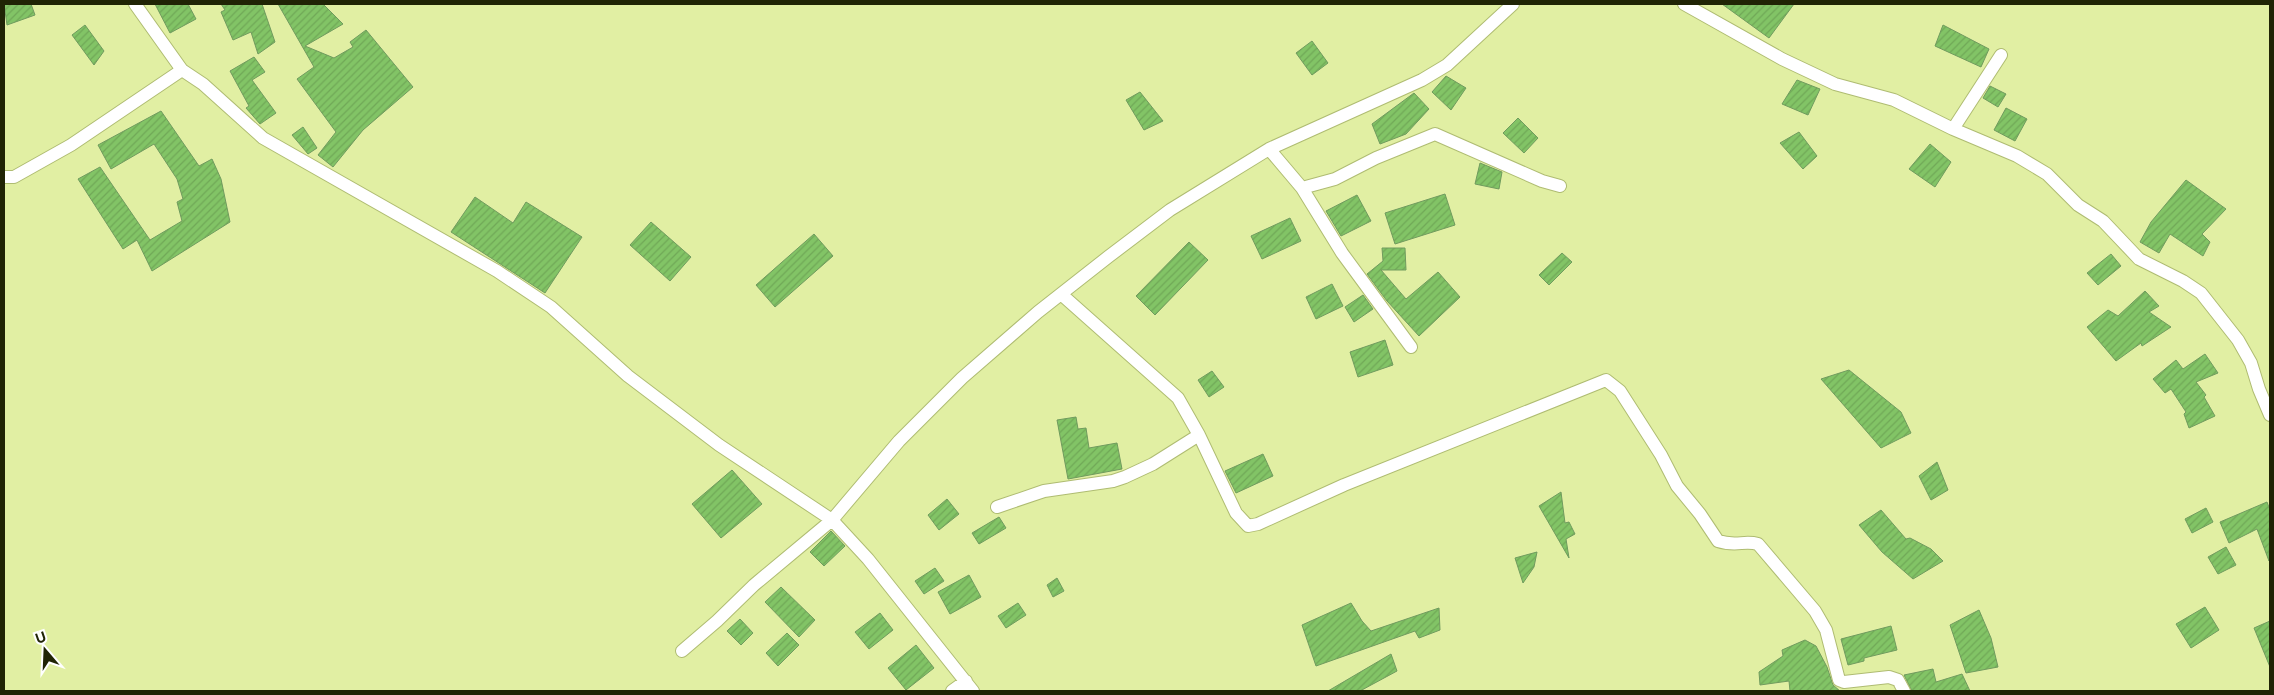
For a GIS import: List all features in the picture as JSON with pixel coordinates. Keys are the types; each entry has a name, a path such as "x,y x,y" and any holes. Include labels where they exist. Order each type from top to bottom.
{"street":[{"path":"135,4 182,70 203,84 263,138 498,271 551,307 628,376 719,446 832,520 868,559 970,686 952,691"},
{"path":"682,651 717,621 754,585 832,520 933,406 1030,318 1170,210 1269,149 1355,108 1422,80 1447,65 1514,4"},
{"path":"1684,4 1782,59 1835,84 1894,100 1953,129 2017,156 2047,174 2078,205 2103,221 2139,259 2183,281 2201,293 2238,340 2251,363 2270,415"},
{"path":"1953,129 2001,55"},
{"path":"9,177 71,145 182,70"},
{"path":"1302,188 1335,178 1435,134 1542,181 1560,186"},
{"path":"1269,149 1302,188 1342,253 1411,347"},
{"path":"1061,294 1178,398 1199,435 1236,513 1248,526 1258,524 1336,488 1606,380 1620,391 1661,455 1677,486 1700,514 1718,541 1731,546 1751,542 1758,544 1804,596 1826,630 1838,680 1844,682 1889,676 1898,680 1904,691"},
{"path":"997,508 1038,492 1113,481 1125,477 1153,464 1199,435"}],"building":[{"path":"4,4 31,4 35,15 7,25"},
{"path":"155,4 188,4 196,19 170,33"},
{"path":"221,4 262,4 275,42 258,54 251,32 233,40 221,12 225,10"},
{"path":"278,4 323,4 343,24 305,46 334,58 353,47 350,42 366,30 413,87 363,130 333,167 318,155 336,132 297,79 314,67"},
{"path":"1722,4 1794,4 1769,38"},
{"path":"85,25 104,51 94,65 72,35"},
{"path":"1943,25 1989,49 1981,67 1935,46"},
{"path":"1312,41 1328,63 1312,75 1296,53"},
{"path":"254,57 265,72 252,80 276,113 260,124 246,108 249,106 230,71"},
{"path":"1446,76 1466,88 1451,110 1432,92"},
{"path":"1797,80 1820,89 1808,115 1782,104"},
{"path":"1990,86 2006,94 1998,107 1983,98"},
{"path":"1140,92 1163,121 1144,130 1126,100"},
{"path":"1414,93 1429,109 1406,134 1380,144 1372,124"},
{"path":"2006,108 2027,119 2015,141 1994,130"},
{"path":"161,111 199,166 212,159 221,179 230,222 152,271 137,240 123,249 78,179 100,167 150,240 182,221 177,202 183,199 177,179 154,144 111,169 98,145"},
{"path":"1518,118 1538,138 1524,153 1503,133"},
{"path":"303,127 317,148 308,154 292,135"},
{"path":"1799,132 1817,156 1803,169 1780,143"},
{"path":"1930,144 1951,162 1935,187 1909,169"},
{"path":"1480,163 1502,172 1499,189 1475,184"},
{"path":"2186,180 2226,209 2202,234 2210,242 2203,256 2170,234 2159,253 2140,242 2151,222"},
{"path":"1445,194 1455,225 1395,244 1385,213"},
{"path":"1357,195 1371,221 1341,236 1326,211"},
{"path":"475,197 513,223 526,202 582,237 545,293 451,232"},
{"path":"1290,218 1301,241 1262,259 1251,236"},
{"path":"651,222 691,257 670,281 630,245"},
{"path":"814,234 833,256 775,307 756,285"},
{"path":"1189,242 1208,260 1155,315 1136,296"},
{"path":"1382,248 1405,248 1406,270 1381,270 1406,299 1438,272 1460,297 1419,336 1387,301 1367,274 1383,261"},
{"path":"1562,253 1572,262 1549,285 1539,275"},
{"path":"2111,254 2121,266 2098,285 2087,273"},
{"path":"1332,284 1343,306 1316,319 1306,297"},
{"path":"2145,291 2159,306 2149,312 2171,327 2142,346 2141,343 2116,361 2087,327 2108,310 2118,316"},
{"path":"1363,295 1373,309 1354,322 1345,307"},
{"path":"1385,340 1393,365 1358,377 1350,352"},
{"path":"2205,354 2218,373 2196,382 2206,395 2204,397 2215,416 2189,428 2184,414 2186,412 2171,389 2165,393 2153,379 2176,360 2183,369"},
{"path":"1849,370 1901,412 1911,433 1881,448 1821,379"},
{"path":"1212,371 1224,387 1209,397 1198,380"},
{"path":"1076,417 1078,429 1086,428 1089,448 1117,443 1122,469 1068,479 1057,420"},
{"path":"1263,454 1273,476 1236,493 1225,471"},
{"path":"1937,462 1948,490 1931,500 1919,476"},
{"path":"732,470 762,504 721,538 692,504"},
{"path":"1561,492 1565,523 1569,522 1575,534 1566,539 1569,558 1539,506"},
{"path":"947,499 959,514 939,530 928,515"},
{"path":"2267,502 2270,510 2269,561 2257,529 2229,543 2220,522"},
{"path":"2206,508 2213,522 2192,533 2185,519"},
{"path":"1881,510 1906,539 1910,538 1931,549 1943,561 1913,579 1882,552 1859,525"},
{"path":"999,517 1006,528 979,544 972,533"},
{"path":"831,531 845,546 824,566 810,552"},
{"path":"2226,547 2236,565 2218,574 2208,557"},
{"path":"1537,552 1534,567 1523,583 1515,558"},
{"path":"935,568 944,581 924,594 915,581"},
{"path":"969,575 981,597 950,614 938,592"},
{"path":"1057,578 1064,591 1053,597 1047,585"},
{"path":"781,587 815,620 799,637 765,602"},
{"path":"1018,603 1026,615 1006,628 998,616"},
{"path":"1351,603 1362,621 1371,631 1439,608 1440,630 1419,638 1415,631 1316,666 1302,625"},
{"path":"2205,607 2219,630 2191,648 2176,624"},
{"path":"1979,610 1991,638 1998,667 1966,673 1950,625"},
{"path":"880,613 893,630 869,649 855,632"},
{"path":"740,619 753,633 741,645 727,631"},
{"path":"2270,621 2270,667 2254,628"},
{"path":"1891,626 1897,650 1864,658 1864,661 1848,665 1841,639"},
{"path":"787,633 799,645 778,666 766,653"},
{"path":"1805,640 1816,646 1827,667 1833,685 1840,691 1790,691 1789,681 1760,685 1759,672 1783,656 1782,650"},
{"path":"916,645 934,668 906,690 888,668"},
{"path":"1391,654 1397,671 1360,691 1328,691"},
{"path":"1933,669 1936,682 1962,674 1970,691 1912,691 1904,675"}]}
